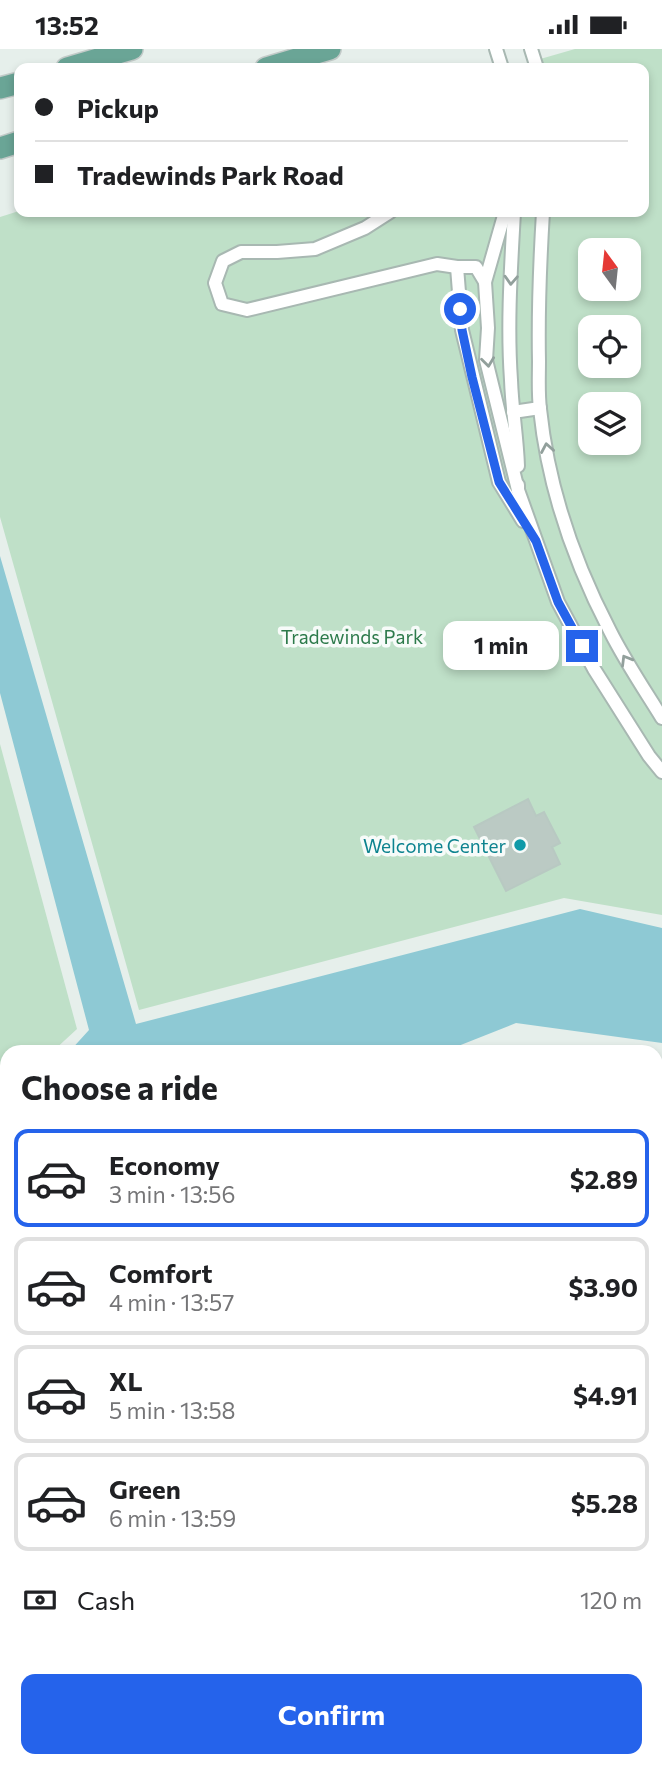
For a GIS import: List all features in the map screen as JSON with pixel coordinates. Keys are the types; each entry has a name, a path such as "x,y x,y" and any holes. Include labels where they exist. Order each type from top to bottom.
{"main road":[{"path":"84,63 132,49"},
{"path":"283,63 330,49"}],"lane":[{"path":"382,217 365,228 315,249 241,252 223,261 215,283 222,304 247,310 437,264 476,267 485,282"},
{"path":"504,217 485,282 488,328 486,360 518,490 558,602 649,756 662,772"},
{"path":"514,217 510,378 517,435 518,490"},
{"path":"543,217 538,334 540,408 551,474 566,530 608,629 662,717"},
{"path":"457,267 462,330 499,482 536,541"},
{"path":"513,412 540,408"}],"green space":[{"name":"Tradewinds Park","path":"575,49 662,49 662,915 564,898 139,1010 0,517 0,217 14,213 14,217 649,217 649,63 526,63"},
{"path":"0,744 77,1029 60,1045 0,1045"}],"water":[{"path":"0,556 136,1024 580,909 662,928 662,1043 516,1023 461,1045 75,1045 89,1030 0,693"}],"building":[{"name":"Welcome Center","path":"528,799 536,816 544,812 560,843 552,847 560,864 506,891 474,827"}],"place":[{"name":"Welcome Center","path":"520,845"}],"route":[{"path":"460,309 472,377 499,482 536,541 558,602 582,646"}]}
